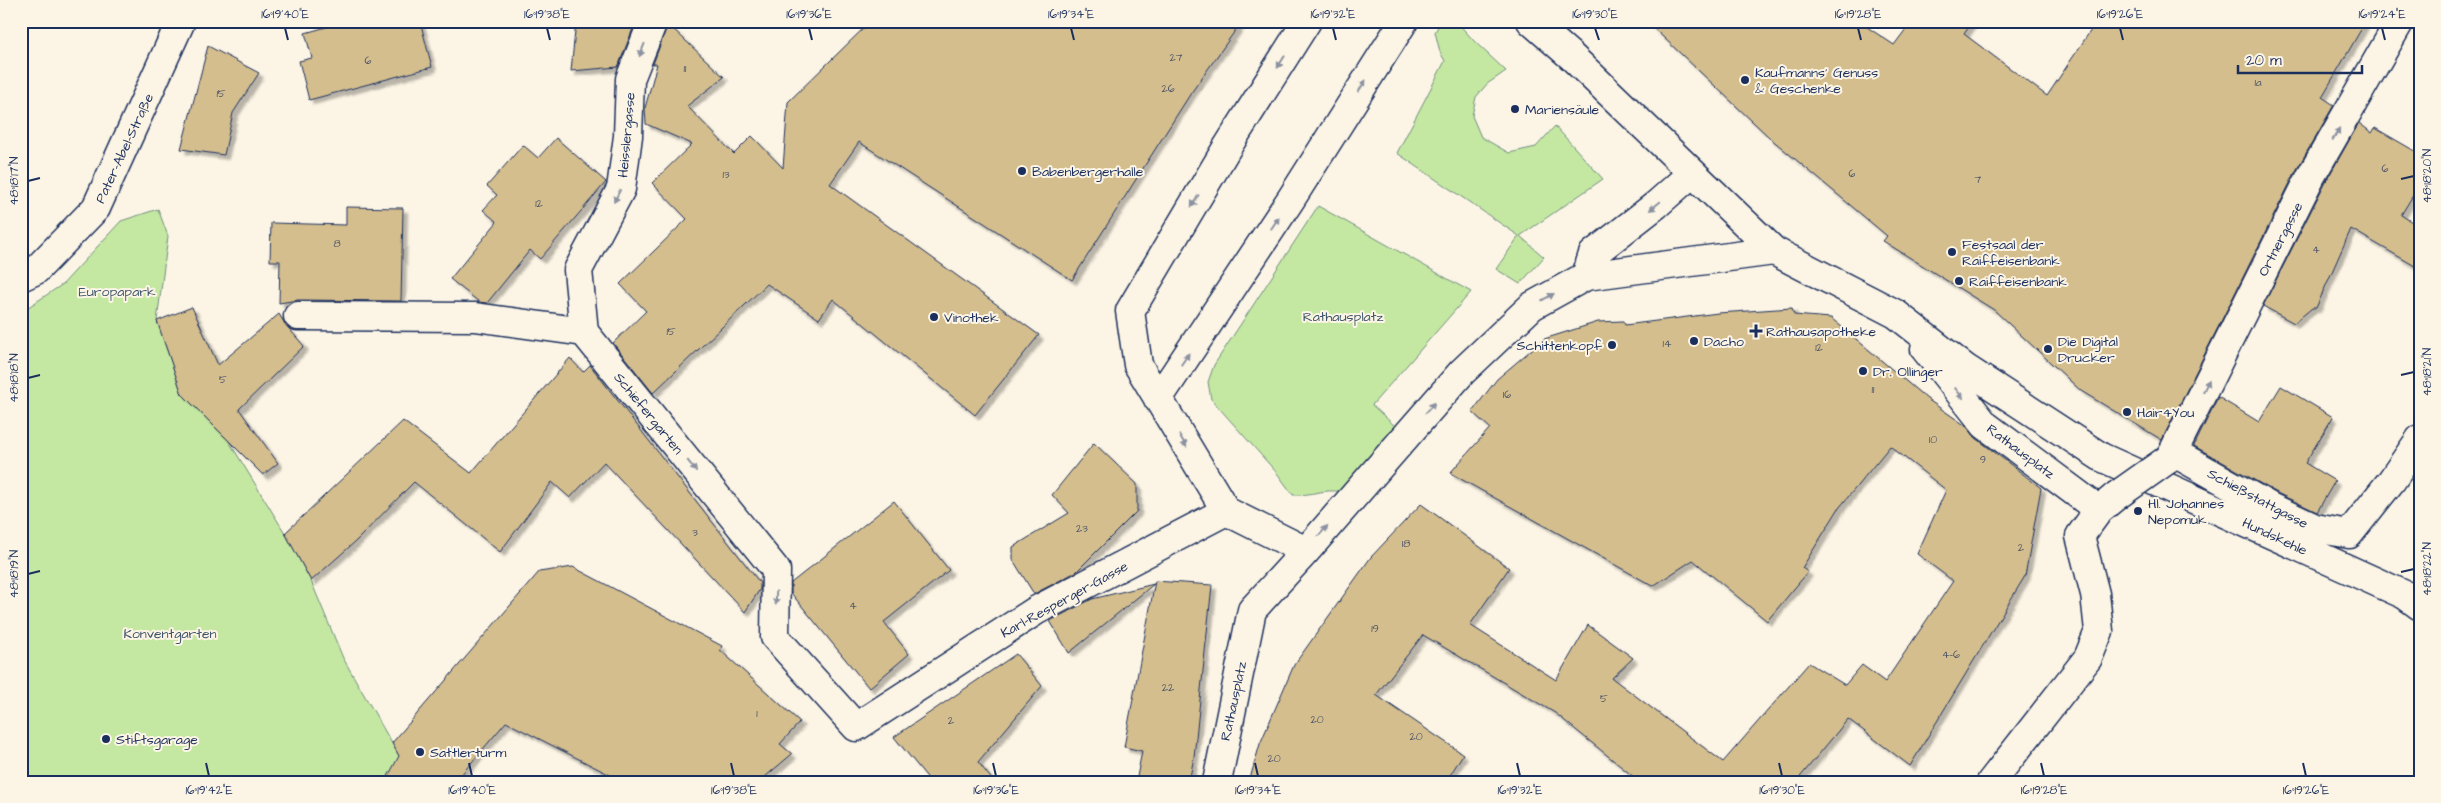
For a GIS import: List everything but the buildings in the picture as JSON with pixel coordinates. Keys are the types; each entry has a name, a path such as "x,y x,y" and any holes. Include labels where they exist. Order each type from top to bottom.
{"street":[{"name":"Pater-Abel-Straße","path":"21,277 36,270 96,208 181,21"},
{"name":"Heisslergasse","path":"584,332 578,270 620,189 628,136 630,79 653,21"},
{"path":"1306,551 1226,511 1138,364 1130,311 1228,146 1307,21"},
{"path":"1158,399 1291,199 1404,21"},
{"name":"Rathausplatz","path":"1531,21 1571,56 1691,174 1774,251 1896,314 1965,368 2101,457"},
{"name":"Ortnergasse","path":"2170,456 2311,176 2400,21"},
{"path":"1586,276 1592,254 1656,205 1691,174"},
{"name":"Rathausplatz","path":"1217,782 1252,610 1462,372 1532,306 1586,276 1774,251"},
{"name":"Rathausplatz","path":"1896,314 1985,425 2107,503"},
{"path":"298,316 475,317 584,332"},
{"name":"Schiefergarten","path":"584,332 776,570 775,637 856,727"},
{"name":"Schießstattgasse","path":"2170,456 2315,528 2349,534 2392,480 2420,439"},
{"path":"1991,782 2088,658 2099,631 2095,594 2080,536 2107,503 2170,456"},
{"name":"Hundskehle","path":"2101,457 2405,596 2420,606"},
{"name":"Karl-Resperger-Gasse","path":"856,727 1037,610 1226,511"}],"green space":[{"path":"1441,21 1456,21 1506,71 1487,84 1476,97 1472,116 1481,137 1509,153 1536,147 1555,126 1603,179 1520,236 1544,257 1520,284 1496,269 1519,236 1397,153 1445,61 1440,52 1435,32"},
{"name":"Rathausplatz","path":"1318,206 1471,292 1372,405 1396,427 1342,492 1330,491 1293,495 1277,473 1211,399 1208,382 1214,365"},
{"name":"Konventgarten","path":"158,209 168,236 157,321 182,394 227,438 285,533 311,581 343,658 402,761 386,782 21,782 21,312 63,284 121,221"}],"place":[{"name":"Kaufmanns' Genuss & Geschenke","path":"1745,80"},
{"name":"Mariensäule","path":"1515,109"},
{"name":"Babenbergerhalle","path":"1022,171"},
{"name":"Festsaal der Raiffeisenbank","path":"1952,252"},
{"name":"Raiffeisenbank","path":"1959,281"},
{"name":"Vinothek","path":"934,317"},
{"name":"Rathausapotheke","path":"1756,331"},
{"name":"Dacho","path":"1694,341"},
{"name":"Schittenkopf","path":"1612,345"},
{"name":"Die Digital Drucker","path":"2048,349"},
{"name":"Dr. Ollinger","path":"1863,371"},
{"name":"Hair4You","path":"2127,412"},
{"name":"Hl. Johannes Nepomuk","path":"2138,511"},
{"name":"Stiftsgarage","path":"106,739"},
{"name":"Sattlerturm","path":"420,752"}],"park label":[{"name":"Europapark","path":"117,291"}]}
